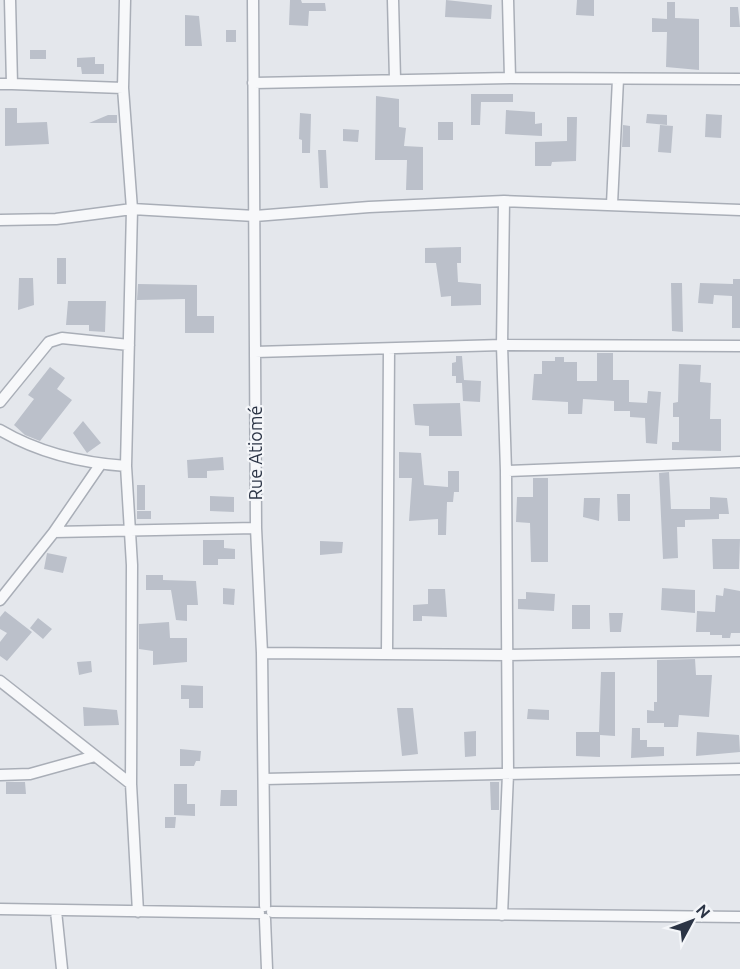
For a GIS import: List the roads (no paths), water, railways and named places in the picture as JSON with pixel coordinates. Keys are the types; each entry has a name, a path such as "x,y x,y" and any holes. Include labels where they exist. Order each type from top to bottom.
{"street":[{"path":"10,0 12,84"},
{"path":"125,0 123,88 132,209 126,466 130,530 133,678 131,784 138,912"},
{"name":"Rue Atiomé","path":"253,0 255,528 262,653 267,969"},
{"path":"393,0 396,79"},
{"path":"508,0 510,78"},
{"path":"253,83 510,78 740,79"},
{"path":"612,204 618,79"},
{"path":"0,84 123,88"},
{"path":"502,915 508,774 506,471 502,345 504,201"},
{"path":"0,220 56,219 132,209 255,216 369,207 504,201 740,210"},
{"path":"0,402 49,342 62,338 129,345"},
{"path":"255,352 502,345 740,346"},
{"path":"387,653 389,349"},
{"path":"0,430 36,449 100,465 126,466"},
{"path":"506,471 740,462"},
{"path":"0,600 54,532 100,465"},
{"path":"54,532 255,528"},
{"path":"262,653 506,655 740,651"},
{"path":"0,681 131,784"},
{"path":"0,775 30,774 95,756"},
{"path":"264,779 740,769"},
{"path":"0,909 740,917"},
{"path":"56,911 62,969"}]}
